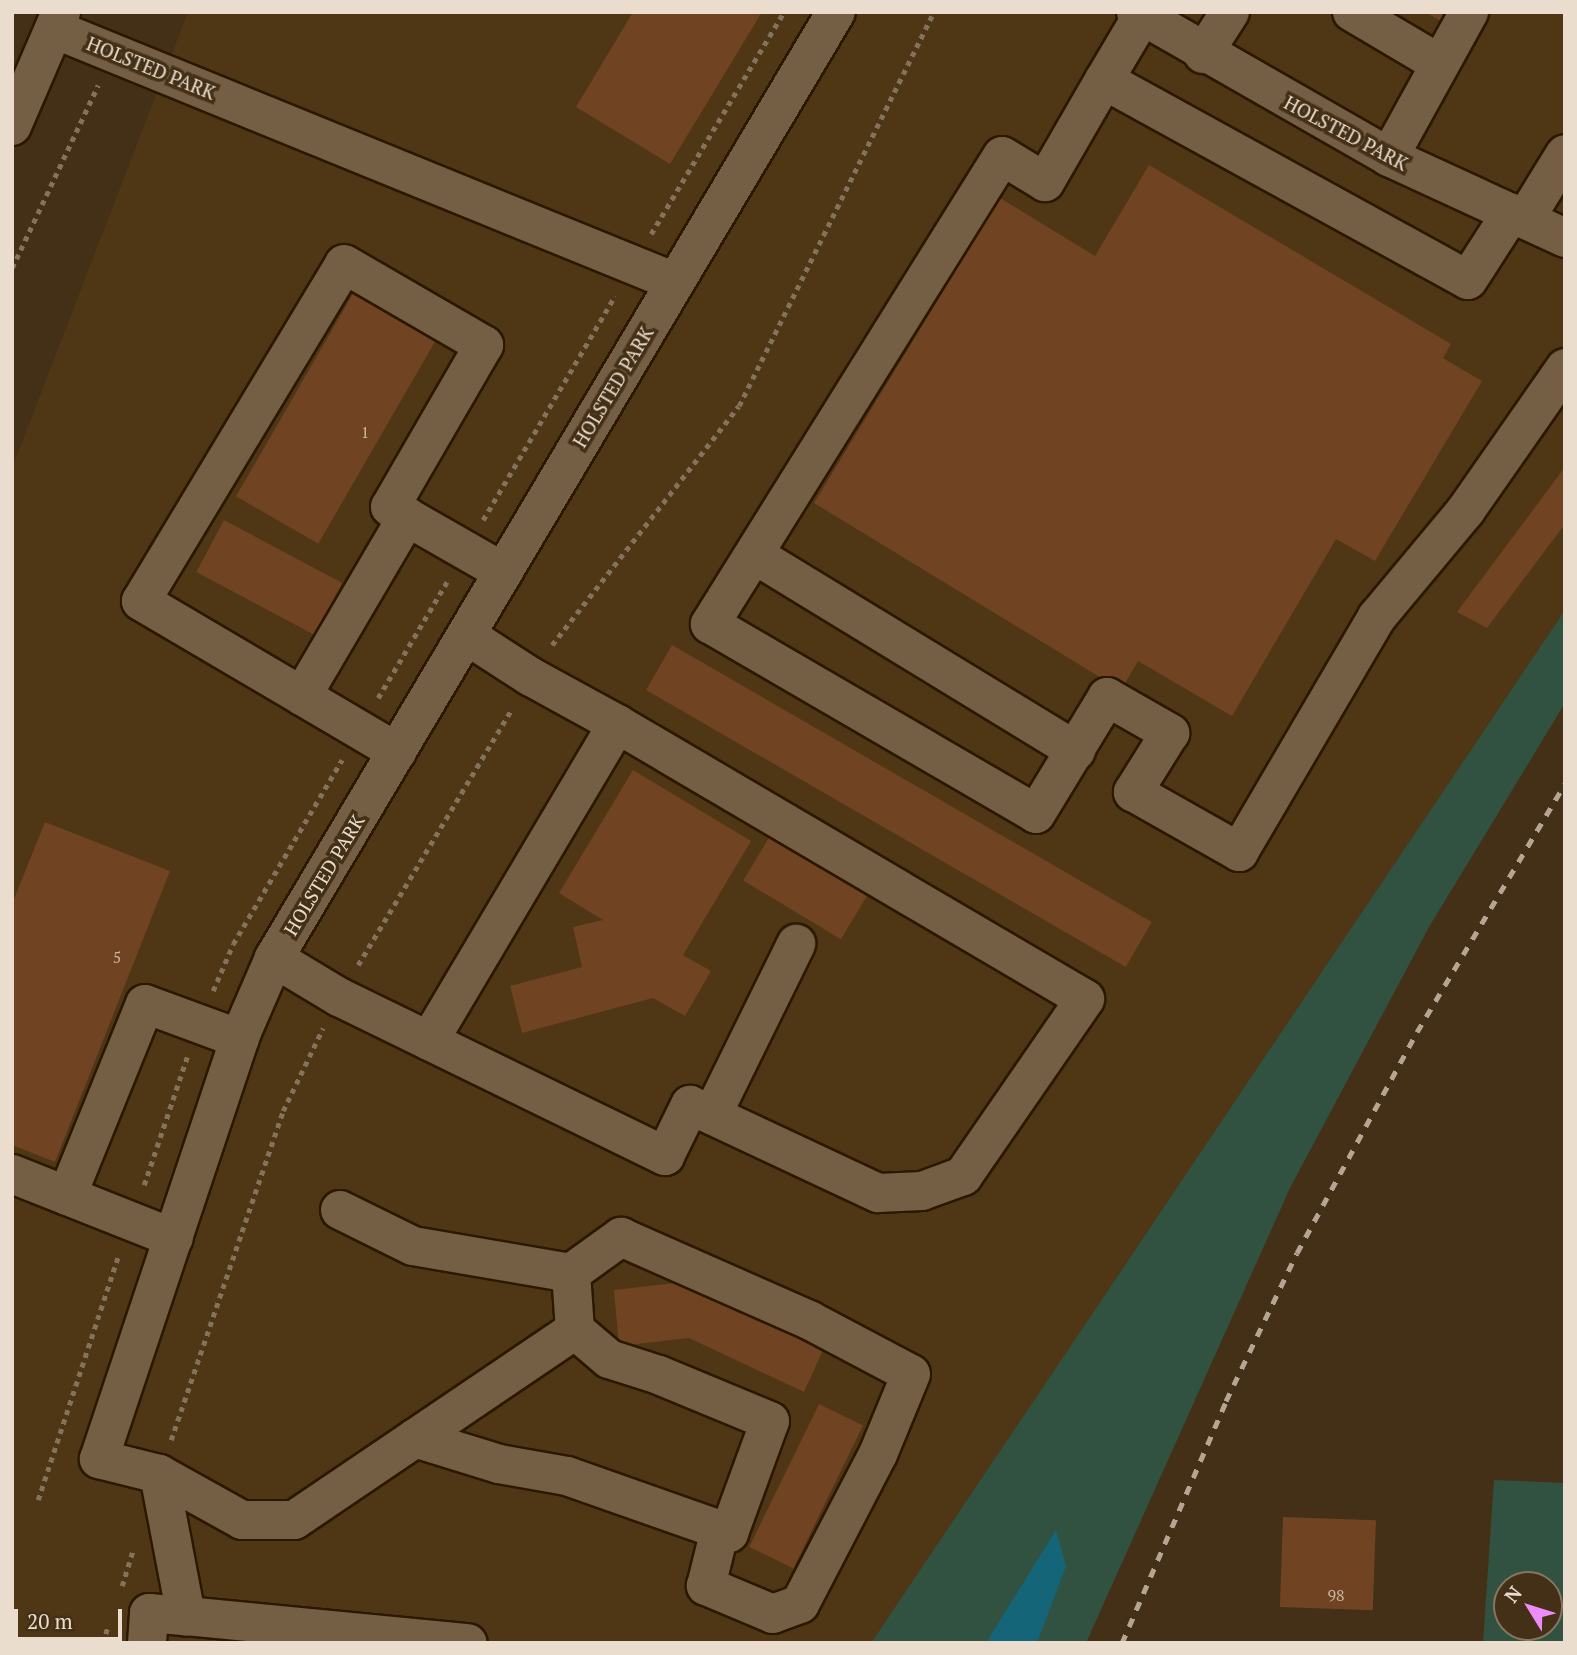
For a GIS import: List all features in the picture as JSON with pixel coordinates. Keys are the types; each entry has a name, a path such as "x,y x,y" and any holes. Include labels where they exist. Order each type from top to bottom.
{"street":[{"name":"HOLSTED PARK","path":"159,1474 99,1460 240,1039 274,958 836,12"},
{"path":"1203,54 1230,12"},
{"path":"1352,12 1440,64"},
{"path":"1389,157 1469,12"},
{"name":"HOLSTED PARK","path":"1139,14 1203,54 1389,157 1565,238"},
{"path":"1139,14 1045,182 1002,156 710,624 1036,814 1107,696 1170,733 1133,792 1239,852 1377,617 1466,510 1565,368"},
{"name":"HOLSTED PARK","path":"58,21 113,53 675,282"},
{"path":"12,125 58,21"},
{"path":"1104,80 1468,280 1565,154"},
{"path":"397,752 141,601 344,264 484,345 390,507 503,572"},
{"path":"302,696 407,517"},
{"path":"755,555 1076,751"},
{"path":"274,958 339,997 665,1156 691,1105 878,1192 922,1191 963,1176 1084,999 617,724 531,677 466,635"},
{"path":"429,1041 617,724"},
{"path":"712,1115 796,944"},
{"path":"67,1196 145,1004 240,1039"},
{"path":"12,1174 174,1238"},
{"path":"340,1210 413,1246 571,1273 621,1237 809,1320 911,1374 878,1454 800,1604 773,1614 706,1586 720,1530"},
{"path":"415,1438 499,1464 567,1476 729,1533 770,1421 659,1375 609,1359 575,1330 571,1273"},
{"path":"159,1474 242,1520 294,1520 575,1330"},
{"path":"159,1474 186,1616"},
{"path":"146,1643 149,1613 319,1636 468,1643"}],"path":[{"path":"159,1474 283,1111 339,997 542,659 739,406 934,12"},
{"path":"12,268 113,53"},
{"path":"120,1591 137,1539"},
{"path":"102,1643 111,1617"}],"shaded area":[{"path":"188,12 1565,12 1565,610 871,1643 12,1643 12,468"}],"green space":[{"path":"1565,610 1565,703 1429,927 1290,1188 1086,1643 871,1643"},
{"path":"1494,1480 1565,1483 1565,1643 1483,1643"}],"water":[{"path":"1056,1530 1066,1566 1037,1643 986,1643"}],"building":[{"path":"633,12 762,12 670,164 576,107"},
{"path":"1425,12 1446,12 1441,21"},
{"path":"1149,165 1451,344 1443,358 1482,381 1375,561 1336,539 1232,716 1138,661 1121,690 814,503 1000,198 1095,256"},
{"path":"358,285 440,332 318,544 236,496"},
{"path":"1565,467 1565,524 1487,628 1457,612"},
{"path":"224,520 342,583 315,635 196,572"},
{"path":"672,645 1152,922 1126,967 646,690"},
{"path":"633,770 751,841 683,955 711,971 685,1016 653,998 522,1033 510,986 582,967 573,927 603,920 559,893"},
{"path":"45,822 170,871 55,1162 12,1145 12,904"},
{"path":"770,836 868,895 841,939 743,881"},
{"path":"684,1282 824,1348 804,1392 689,1338 619,1346 614,1290"},
{"path":"819,1404 863,1425 793,1568 749,1547"},
{"path":"1283,1517 1376,1520 1373,1610 1280,1607"}],"railway":[{"path":"1122,1643 1226,1401 1297,1253 1417,1032 1565,784"}]}
